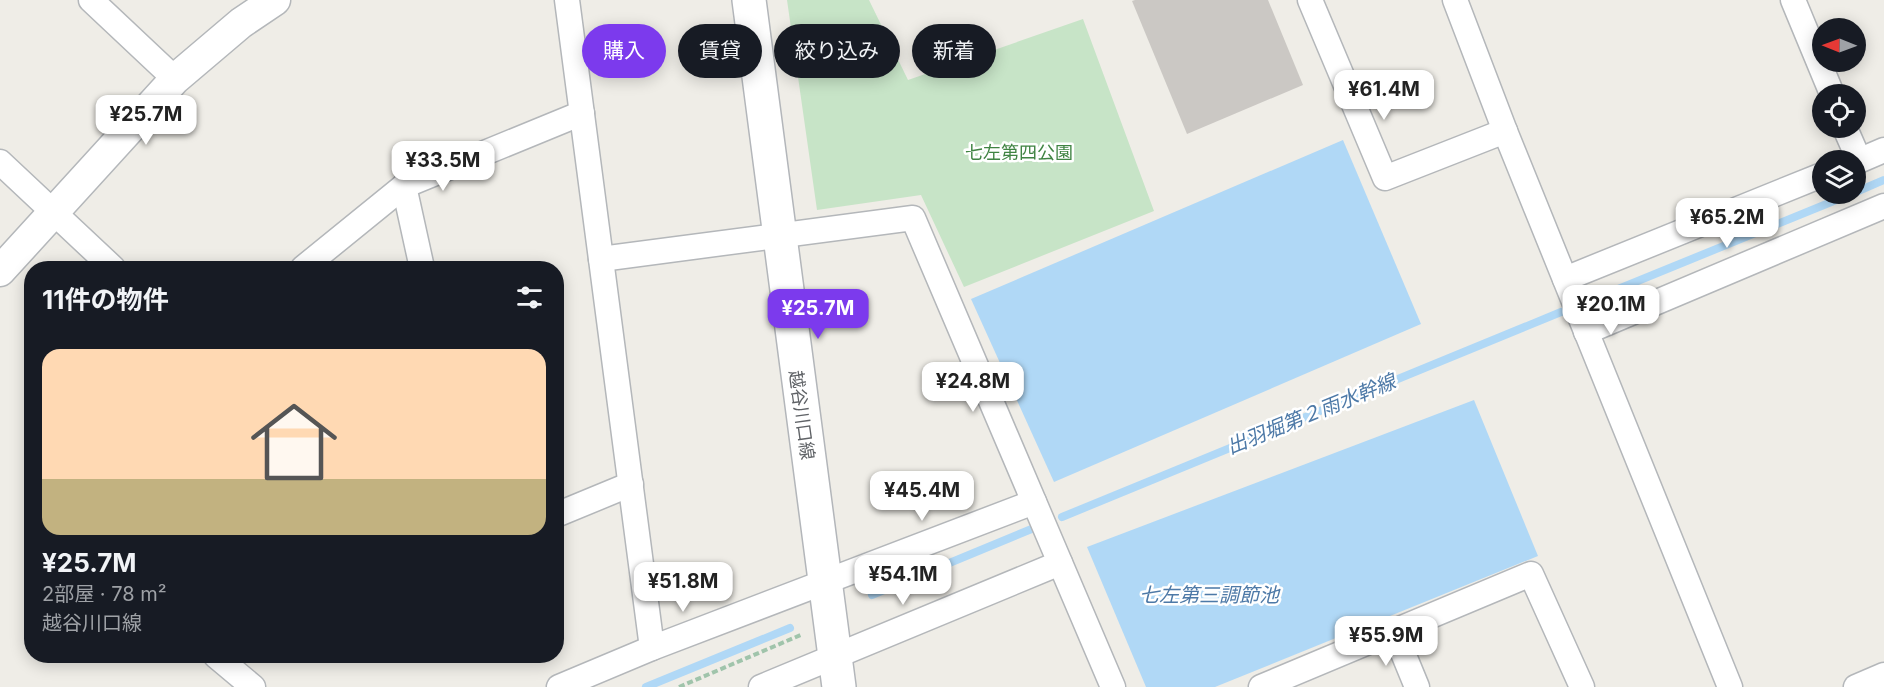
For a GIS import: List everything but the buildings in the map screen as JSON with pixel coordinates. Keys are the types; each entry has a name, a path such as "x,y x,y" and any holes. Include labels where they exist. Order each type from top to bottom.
{"main road":[{"name":"越谷川口線","path":"749,0 778,236 837,672"}],"street":[{"path":"91,0 175,79"},
{"path":"0,271 175,79 241,23 275,0"},
{"path":"567,0 652,648"},
{"path":"1310,0 1385,178 1505,131"},
{"path":"1455,0 1505,131 1730,687"},
{"path":"1793,0 1828,84"},
{"path":"312,261 404,186 582,113"},
{"path":"1866,157 1884,150"},
{"path":"0,162 105,261"},
{"path":"1565,279 1812,179"},
{"path":"404,186 420,261"},
{"path":"1586,332 1884,206"},
{"path":"601,259 913,218 1113,687"},
{"path":"564,512 631,484"},
{"path":"560,687 652,648 1034,502"},
{"path":"761,687 837,672 1060,563"},
{"path":"1261,687 1531,574 1582,687"},
{"path":"1394,631 1417,687"},
{"path":"224,663 253,687"},
{"path":"1856,687 1884,675"}],"path":[{"path":"679,687 830,623"}],"green space":[{"name":"七左第四公園","path":"787,0 869,0 881,24 790,24"},
{"name":"七左第四公園","path":"1083,19 1154,211 964,287 921,195 817,210 798,78 900,78 900,64 908,80 914,78 996,78 996,49"}],"water":[{"path":"1343,140 1421,324 1054,482 971,299"},
{"name":"七左第三調節池","path":"1474,400 1538,556 1215,687 1146,687 1087,547"}],"waterway":[{"name":"出羽堀第２雨水幹線","path":"1866,188 1884,180"},
{"name":"出羽堀第２雨水幹線","path":"1601,296 1826,204"},
{"name":"出羽堀第２雨水幹線","path":"1062,517 1561,312"},
{"name":"出羽堀第２雨水幹線","path":"872,595 1034,528"},
{"name":"出羽堀第２雨水幹線","path":"646,687 790,628"}]}
